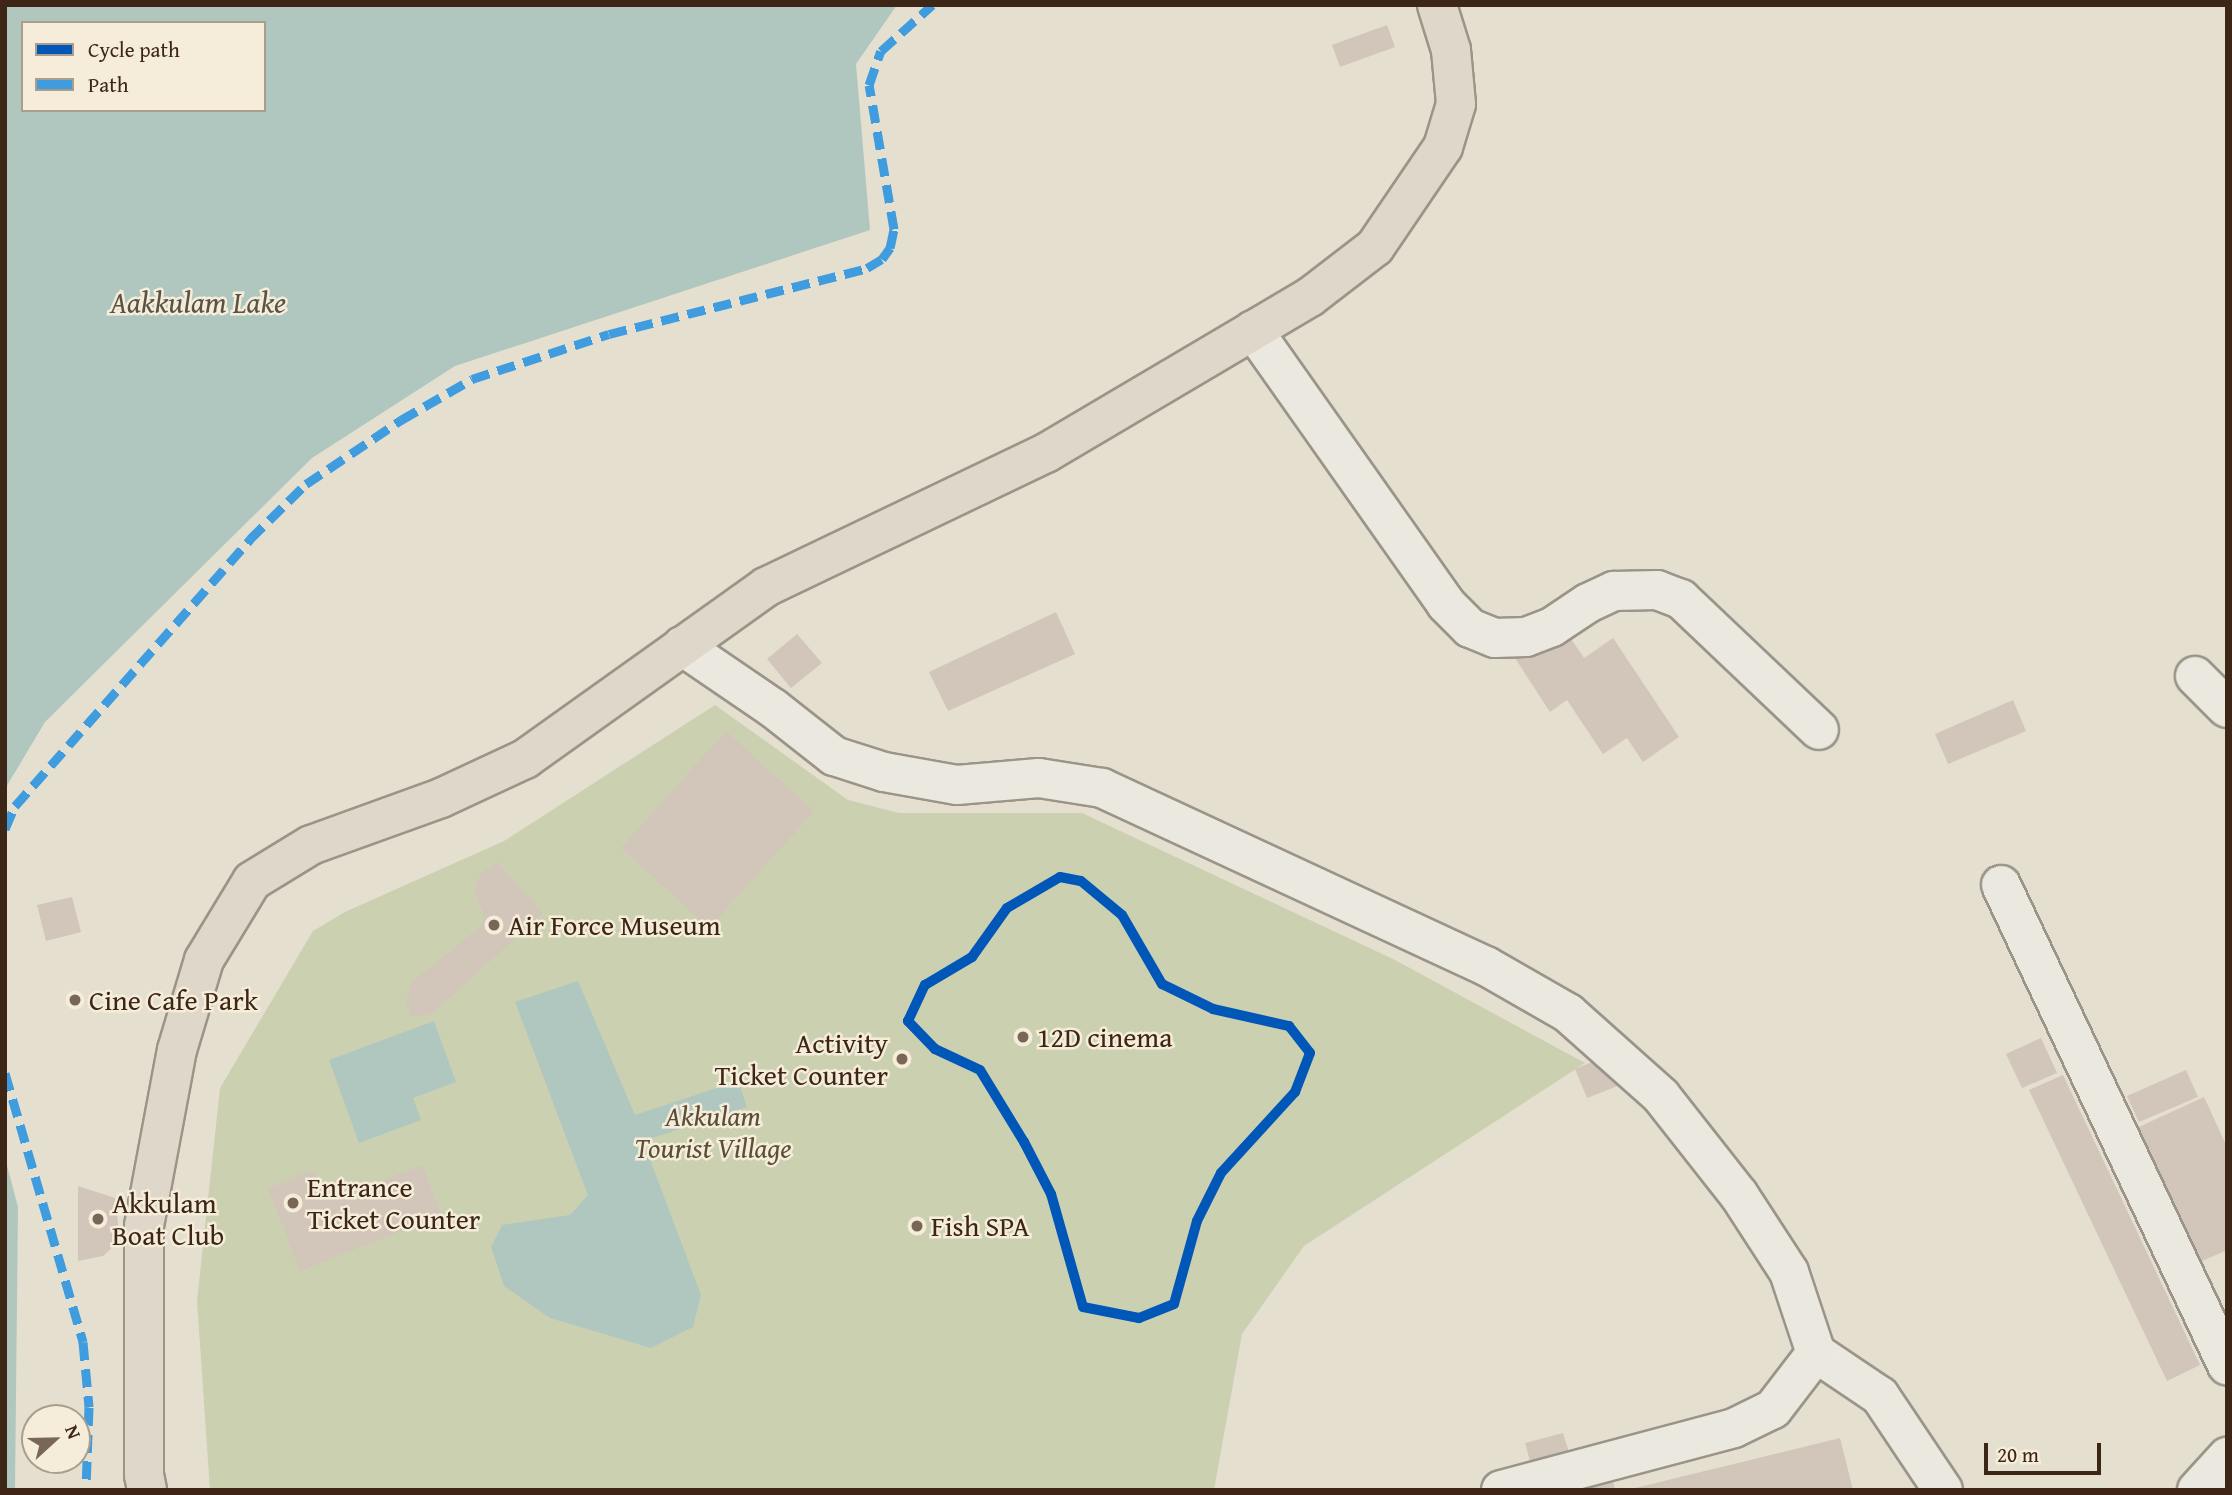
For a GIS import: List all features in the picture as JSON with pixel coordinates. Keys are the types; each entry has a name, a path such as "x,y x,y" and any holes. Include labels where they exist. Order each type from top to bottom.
{"main road":[{"path":"147,1490 144,1475 144,1226 177,1050 204,960 252,881 311,845 441,798 525,759 766,587 1046,453 1310,297 1375,247 1443,147 1456,104 1451,50 1437,5"}],"lane":[{"path":"1254,330 1446,604 1470,628 1495,638 1526,637 1552,627 1588,603 1614,591 1657,590 1681,599 1819,730"},
{"path":"682,646 773,708 834,756 884,772 957,785 1039,778 1102,788 1474,960 1568,1013 1661,1096 1739,1195 1789,1272 1816,1353 1880,1396 1943,1490"},
{"path":"2195,676 2227,708"},
{"path":"2001,886 2227,1365"},
{"path":"1501,1490 1734,1428 1773,1409 1816,1353"},
{"path":"2197,1490 2227,1457"}],"green space":[{"name":"Akkulam Tourist Village","path":"715,705 848,800 899,813 1082,813 1395,960 1585,1063 1304,1246 1242,1334 1214,1490 210,1490 197,1301 220,1088 313,931 345,912 504,841"}],"water":[{"name":"Aakkulam Lake","path":"5,5 897,5 856,64 870,230 455,366 312,458 45,722 5,789"},
{"path":"578,981 635,1115 738,1081 747,1107 643,1141 701,1295 693,1327 651,1348 550,1318 504,1286 491,1247 502,1225 570,1215 588,1195 515,1002"},
{"path":"434,1021 456,1082 413,1098 421,1120 359,1143 329,1060"},
{"path":"5,1158 18,1207 15,1490 5,1490"}],"building":[{"path":"1387,25 1395,47 1340,67 1332,45"},
{"path":"1056,612 1075,654 948,711 929,672"},
{"path":"1563,627 1584,658 1613,638 1679,737 1643,762 1627,738 1603,754 1567,700 1550,712 1515,658"},
{"path":"797,634 822,663 791,688 767,659"},
{"path":"2013,700 2026,731 1948,764 1935,734"},
{"path":"726,731 814,811 709,928 621,848"},
{"path":"497,862 543,913 431,1015 411,1016 406,1002 411,983 483,924 484,915 474,892 480,875"},
{"path":"72,897 81,932 46,941 37,905"},
{"path":"2041,1038 2057,1073 2022,1088 2006,1054"},
{"path":"1622,1050 1633,1080 1587,1098 1575,1069"},
{"path":"2186,1070 2198,1097 2139,1122 2127,1096"},
{"path":"2063,1075 2200,1365 2167,1381 2029,1090"},
{"path":"2204,1097 2227,1147 2227,1250 2191,1266 2130,1131"},
{"path":"422,1165 442,1215 300,1271 268,1188 314,1170 327,1202"},
{"name":"Akkulam Boat Club","path":"78,1186 115,1198 120,1240 103,1256 78,1261"},
{"path":"1563,1433 1572,1462 1533,1472 1525,1443"},
{"path":"1840,1438 1853,1490 1631,1490 1631,1489"},
{"path":"1611,1471 1615,1490 1527,1490"}],"marked path":[{"path":"5,829 15,806 250,539 306,484 401,420 472,379 609,334 867,268 882,259 890,248 894,229 869,85 881,51 932,5"},
{"path":"5,1073 83,1342 89,1407 86,1490"}],"cycle path":[{"path":"1060,877 1081,881 1122,915 1162,984 1213,1009 1289,1026 1310,1053 1295,1092 1221,1173 1197,1221 1174,1304 1139,1318 1083,1307 1051,1194 1024,1142 980,1070 935,1049 908,1021 925,985 972,957 1007,908 1060,877"}],"place":[{"name":"Air Force Museum","path":"494,925"},
{"name":"Cine Cafe Park","path":"75,1000"},
{"name":"12D cinema","path":"1023,1037"},
{"name":"Activity Ticket Counter","path":"902,1059"},
{"name":"Entrance Ticket Counter","path":"293,1203"},
{"name":"Akkulam Boat Club","path":"98,1219"},
{"name":"Fish SPA","path":"917,1226"}]}
